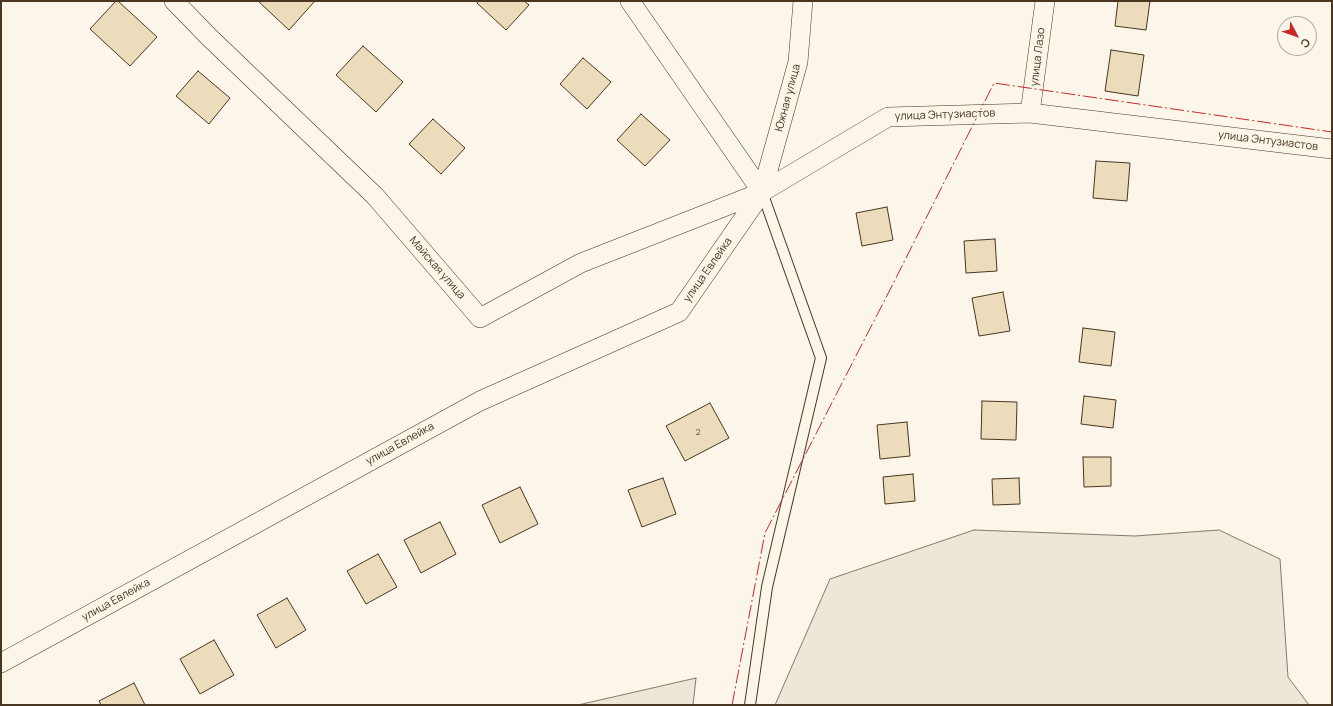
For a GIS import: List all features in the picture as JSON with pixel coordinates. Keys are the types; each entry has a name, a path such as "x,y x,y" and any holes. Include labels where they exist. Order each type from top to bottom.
{"street":[{"name":"Майская улица","path":"174,1 209,37 375,196 480,318 581,263 762,192"},
{"path":"630,1 762,192"},
{"name":"Южная улица","path":"762,192 798,62 803,1"},
{"name":"улица Лазо","path":"1030,112 1045,1"},
{"name":"улица Энтузиастов","path":"762,192 888,117 1030,112 1332,149"},
{"name":"улица Евлейка","path":"1,663 480,400 679,312 762,192"}],"lane":[{"path":"750,705 767,587 821,358 762,192"}],"shaded area":[{"path":"974,530 1135,536 1219,530 1280,559 1288,677 1309,705 775,705 830,579"},
{"path":"696,678 693,705 578,705"}],"building":[{"path":"116,1 118,1 157,37 130,66 90,29"},
{"path":"258,1 314,1 314,2 289,30"},
{"path":"478,1 524,1 529,5 506,30 477,3"},
{"path":"1118,1 1150,1 1146,30 1115,26"},
{"path":"363,46 403,82 376,112 336,75"},
{"path":"1111,50 1144,55 1138,96 1105,91"},
{"path":"583,58 611,82 587,109 560,84"},
{"path":"198,71 230,98 209,124 176,96"},
{"path":"641,114 670,140 645,166 617,140"},
{"path":"433,119 465,148 441,174 409,144"},
{"path":"1096,161 1130,163 1127,201 1093,198"},
{"path":"887,207 893,240 862,246 856,213"},
{"path":"995,239 997,271 966,273 964,241"},
{"path":"1003,292 1010,331 979,336 972,298"},
{"path":"1083,328 1115,332 1111,366 1079,362"},
{"path":"1084,396 1116,400 1113,428 1081,424"},
{"path":"982,401 1017,402 1016,440 981,439"},
{"path":"710,403 729,438 685,461 666,426"},
{"path":"907,422 910,456 880,459 877,425"},
{"path":"1083,457 1111,457 1111,486 1084,487"},
{"path":"913,474 915,501 885,504 883,477"},
{"path":"663,478 676,514 642,527 628,490"},
{"path":"1019,478 1020,504 993,505 992,479"},
{"path":"520,487 538,524 500,543 482,505"},
{"path":"440,522 456,554 421,573 404,540"},
{"path":"378,554 397,587 366,604 347,571"},
{"path":"287,598 306,630 276,648 257,615"},
{"path":"214,640 234,675 200,694 180,659"},
{"path":"134,683 145,705 101,705 99,701"}],"power":[{"path":"732,705 765,533 994,83 1332,132"}]}
